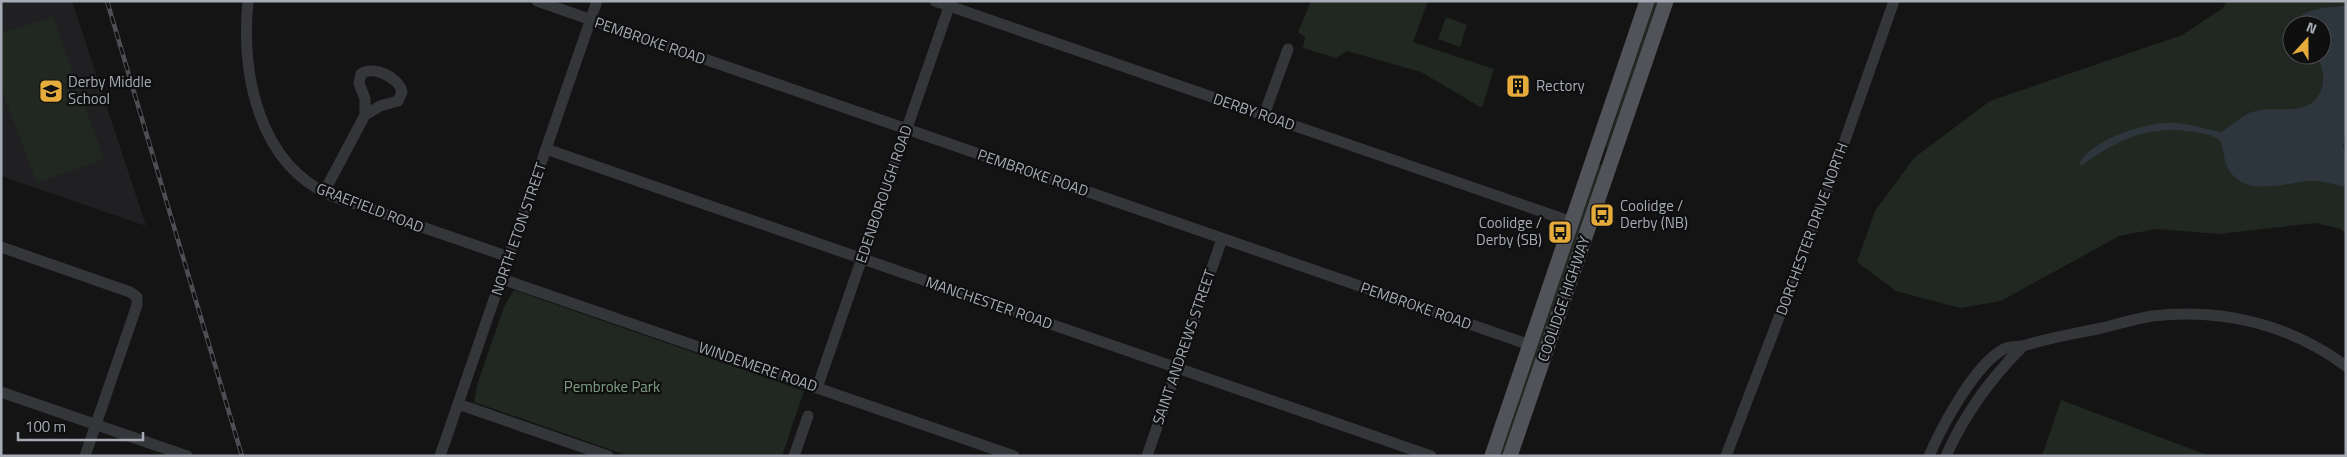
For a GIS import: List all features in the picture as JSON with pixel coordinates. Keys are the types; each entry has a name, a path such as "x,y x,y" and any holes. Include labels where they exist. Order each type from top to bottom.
{"main road":[{"name":"COOLIDGE HIGHWAY","path":"1492,456 1647,1"},
{"name":"COOLIDGE HIGHWAY","path":"1510,456 1666,1"},
{"path":"1597,147 1600,154 1606,158 1612,158"}],"street":[{"name":"GRAEFIELD ROAD","path":"248,1 247,33 249,63 261,119 279,155 292,170 324,192 509,257"},
{"name":"PEMBROKE ROAD","path":"537,1 1530,345"},
{"name":"NORTH ETON STREET","path":"440,456 597,1"},
{"name":"DERBY ROAD","path":"935,1 950,4 1572,222"},
{"name":"DORCHESTER DRIVE NORTH","path":"1726,456 1825,197 1894,1"},
{"name":"EDENBOROUGH ROAD","path":"817,388 950,4"},
{"path":"1264,115 1288,49"},
{"path":"324,192 365,115 365,99 359,83 361,74 365,71 376,71 399,84 402,92 398,101 380,106 365,115"},
{"name":"MANCHESTER ROAD","path":"546,149 1432,456"},
{"name":"SAINT ANDREWS STREET","path":"1147,456 1222,239"},
{"path":"1,247 130,292 137,299 85,456"},
{"name":"WINDEMERE ROAD","path":"502,279 1014,456"},
{"path":"1929,456 1958,401 1990,359 2006,347 2023,346 2150,316 2182,313 2201,314 2244,319 2273,326 2313,344 2346,366"},
{"path":"1946,456 1973,407 2006,363 2023,346"},
{"path":"1,392 187,456"},
{"path":"458,404 608,456"},
{"path":"794,456 808,416"}],"shaded area":[{"name":"Derby Middle School","path":"1,1 72,1 146,226 1,176"},
{"path":"2346,5 2346,133 2343,146 2346,160 2346,187 2327,182 2313,181 2263,187 2252,186 2234,176 2227,166 2220,140 2209,135 2187,131 2172,130 2144,133 2106,149 2082,165 2079,164 2095,147 2122,133 2151,125 2175,123 2220,132 2252,112 2302,108 2310,104 2317,98 2322,88 2323,79 2320,65 2332,65 2332,15 2302,15 2316,9"}],"green space":[{"path":"1311,1 1428,1 1413,42 1494,69 1482,108 1421,72 1347,51 1336,58 1303,48 1305,37 1298,32"},
{"path":"1652,1 1660,1 1607,150 1606,147"},
{"path":"2226,1 2346,1 2346,233 2340,229 2316,223 2218,234 2156,229 2119,236 2001,301 1960,308 1896,291 1857,262 1875,211 1914,158 1990,101 2182,35 2223,8"},
{"path":"53,17 104,159 37,183 1,88 1,33"},
{"path":"1446,17 1467,25 1460,47 1438,39"},
{"path":"1597,163 1603,166 1505,456 1497,456"},
{"name":"Pembroke Park","path":"514,290 804,391 782,456 629,456 474,402 478,382 504,307"},
{"path":"2061,400 2210,456 2042,456"}],"railway":[{"path":"107,1 242,456"}],"place":[{"name":"Rectory","path":"1518,86"},
{"name":"Derby Middle School","path":"51,91"},
{"name":"Coolidge / Derby (NB)","path":"1602,215"},
{"name":"Coolidge / Derby (SB)","path":"1560,232"}]}
